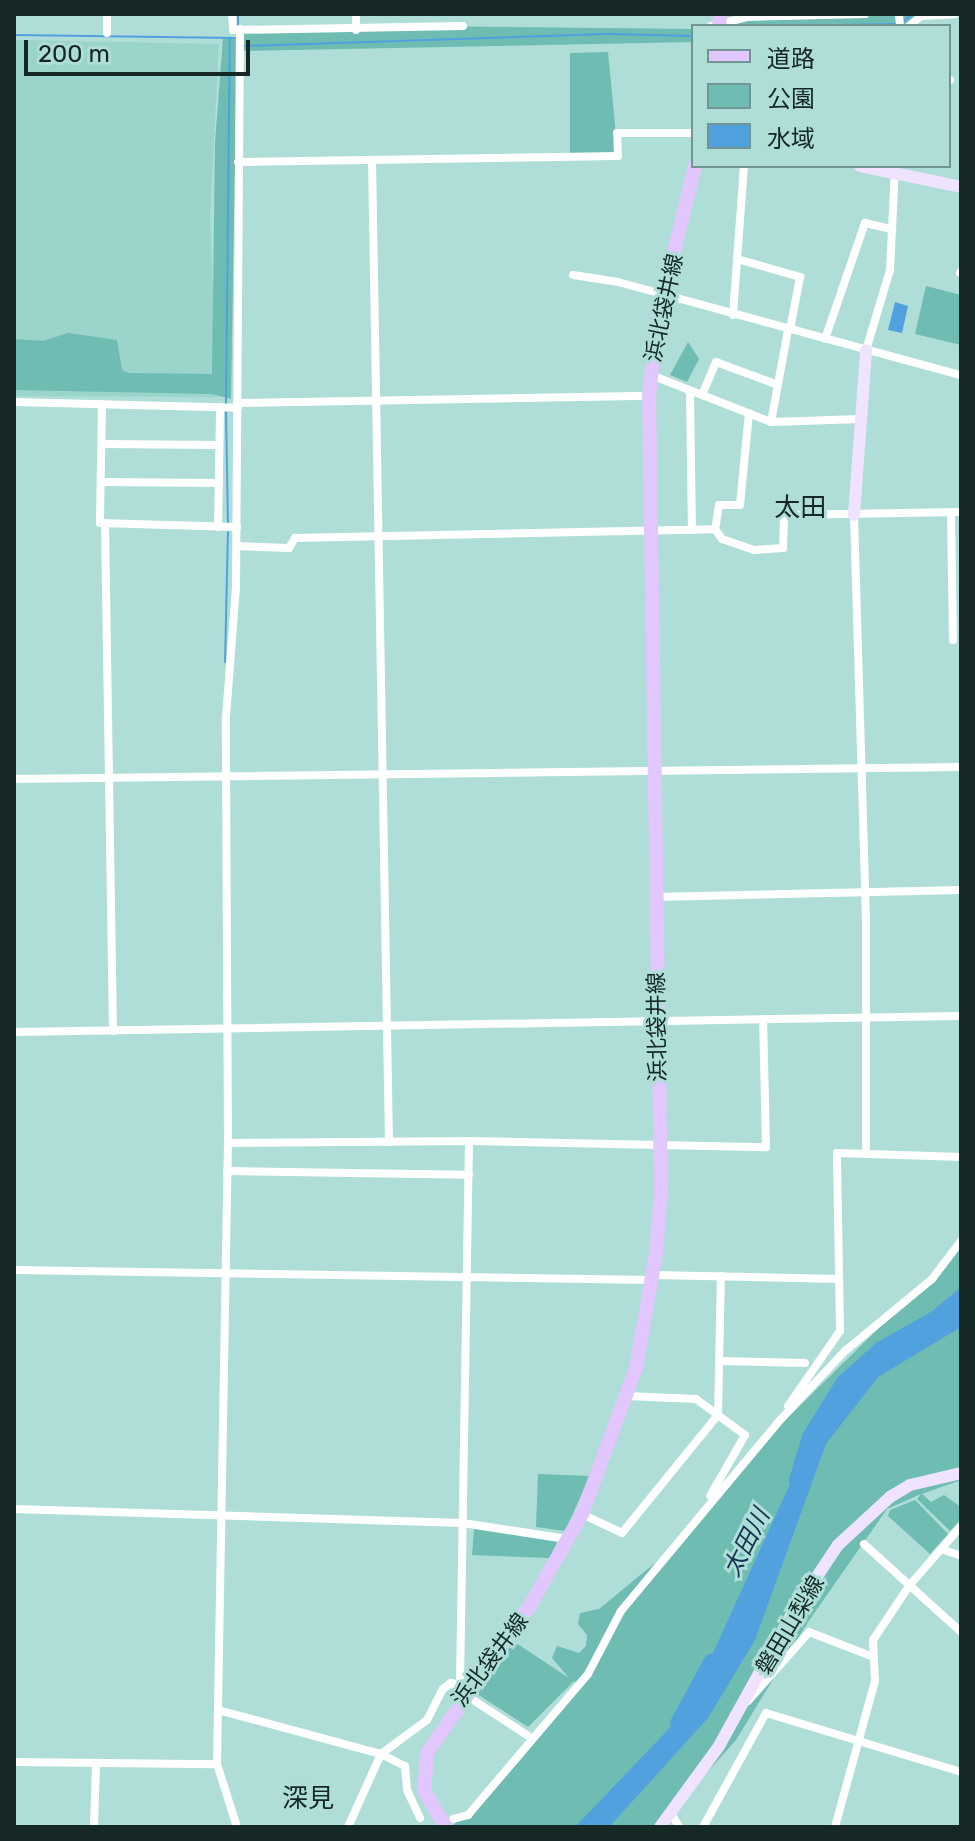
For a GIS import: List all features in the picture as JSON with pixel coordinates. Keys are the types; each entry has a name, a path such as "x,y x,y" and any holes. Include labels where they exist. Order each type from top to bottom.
{"main road":[{"name":"浜北袋井線","path":"446,1824 424,1791 422,1773 437,1732 464,1689 528,1609 582,1514 627,1396 652,1278 659,1147 649,396 650,374 665,296 695,168"},
{"path":"895,170 961,187"},
{"path":"854,515 866,350"},
{"name":"磐田山梨線","path":"660,1827 743,1706 792,1614 856,1525 910,1485 961,1473"}],"street":[{"path":"107,14 107,33"},
{"path":"232,14 233,30 463,26"},
{"path":"356,14 356,30"},
{"path":"717,22 746,17 865,14"},
{"path":"911,24 921,16 955,14"},
{"path":"237,1827 217,1764 228,1143 226,779 237,546 240,29"},
{"path":"238,162 618,156 617,133 691,133"},
{"path":"372,160 389,1142"},
{"path":"733,315 744,168"},
{"path":"866,350 890,270 895,170"},
{"path":"825,339 865,223 892,229"},
{"path":"737,259 800,277 771,422"},
{"path":"573,275 665,296 961,375"},
{"path":"702,395 716,362 778,385"},
{"path":"650,374 771,422 861,419"},
{"path":"690,391 692,530"},
{"path":"14,402 220,407 376,399 649,396"},
{"path":"102,404 100,523 237,527"},
{"path":"218,527 220,407"},
{"path":"749,413 740,505 719,505 715,529 722,539 754,550 783,548 784,515 956,513 953,640"},
{"path":"102,444 219,445"},
{"path":"101,482 219,483"},
{"path":"854,515 864,891 866,1153"},
{"path":"105,523 113,1031"},
{"path":"237,546 289,548 295,538 715,529"},
{"path":"14,779 383,778 961,767"},
{"path":"656,897 961,890"},
{"path":"14,1032 961,1016"},
{"path":"228,1143 469,1141 766,1147 763,1019"},
{"path":"464,1689 463,1523 469,1141"},
{"path":"782,1418 840,1331 837,1153 961,1157"},
{"path":"227,1171 469,1175"},
{"path":"446,1824 468,1815 588,1674 621,1611 782,1418 845,1351 932,1279 961,1241"},
{"path":"14,1270 468,1278 721,1276 839,1279"},
{"path":"582,1514 622,1533 718,1415 721,1276"},
{"path":"719,1361 805,1363"},
{"path":"627,1396 696,1399 745,1435 702,1511"},
{"path":"14,1509 221,1512 344,1522 463,1523 569,1539"},
{"path":"835,1827 875,1681 871,1656 877,1630 909,1586 961,1526"},
{"path":"864,1544 961,1632"},
{"path":"941,1549 961,1556"},
{"path":"743,1706 809,1632 871,1656"},
{"path":"348,1827 381,1754 427,1720 443,1689 464,1689 533,1739"},
{"path":"218,1710 381,1754 405,1766 407,1790 420,1818"},
{"path":"703,1827 766,1713 961,1772"},
{"path":"14,1762 217,1764"},
{"path":"94,1827 96,1763"},
{"path":"671,1813 679,1827"}],"shaded area":[{"path":"14,40 219,44 210,216 217,397 14,396"}],"green space":[{"path":"925,14 911,24 727,24 746,19"},
{"path":"415,26 691,29 691,42 240,51 240,32"},
{"path":"223,38 237,38 231,399 212,394 14,390 14,339 43,341 68,333 117,340 122,370 129,373 212,374 215,143"},
{"path":"608,52 618,156 570,157 570,53"},
{"path":"926,286 961,295 961,345 915,334"},
{"path":"688,342 699,359 687,382 670,375"},
{"path":"961,1237 961,1480 922,1494 931,1502 944,1495 961,1507 961,1519 950,1531 917,1499 921,1494 887,1509 808,1622 736,1740 658,1827 452,1827 582,1681 573,1682 528,1727 477,1694 513,1641 569,1678 552,1658 557,1646 579,1653 586,1646 587,1635 578,1624 580,1613 599,1609 655,1563 615,1616 755,1450 947,1261"},
{"path":"538,1474 590,1476 565,1531 536,1527"},
{"path":"915,1500 948,1534 930,1554 888,1516 890,1510"},
{"path":"474,1529 557,1542 550,1558 472,1555"}],"water":[{"path":"895,302 908,306 902,333 888,330"},
{"path":"961,1296 961,1327 878,1377 826,1444 755,1640 708,1718 609,1827 575,1827 687,1710 821,1416 843,1382 881,1348 936,1317"}],"waterway":[{"path":"238,14 238,25"},
{"path":"901,23 913,14"},
{"path":"243,46 611,34 691,36"},
{"path":"14,35 236,38"},
{"path":"226,405 230,39"},
{"path":"226,412 228,525"},
{"path":"225,662 228,532"},
{"name":"太田川","path":"796,1480 809,1437 843,1382 881,1348 936,1317 961,1296"},
{"name":"太田川","path":"677,1723 711,1661"}],"district":[{"name":"太田","path":"800,508"},
{"name":"深見","path":"308,1799"}]}
